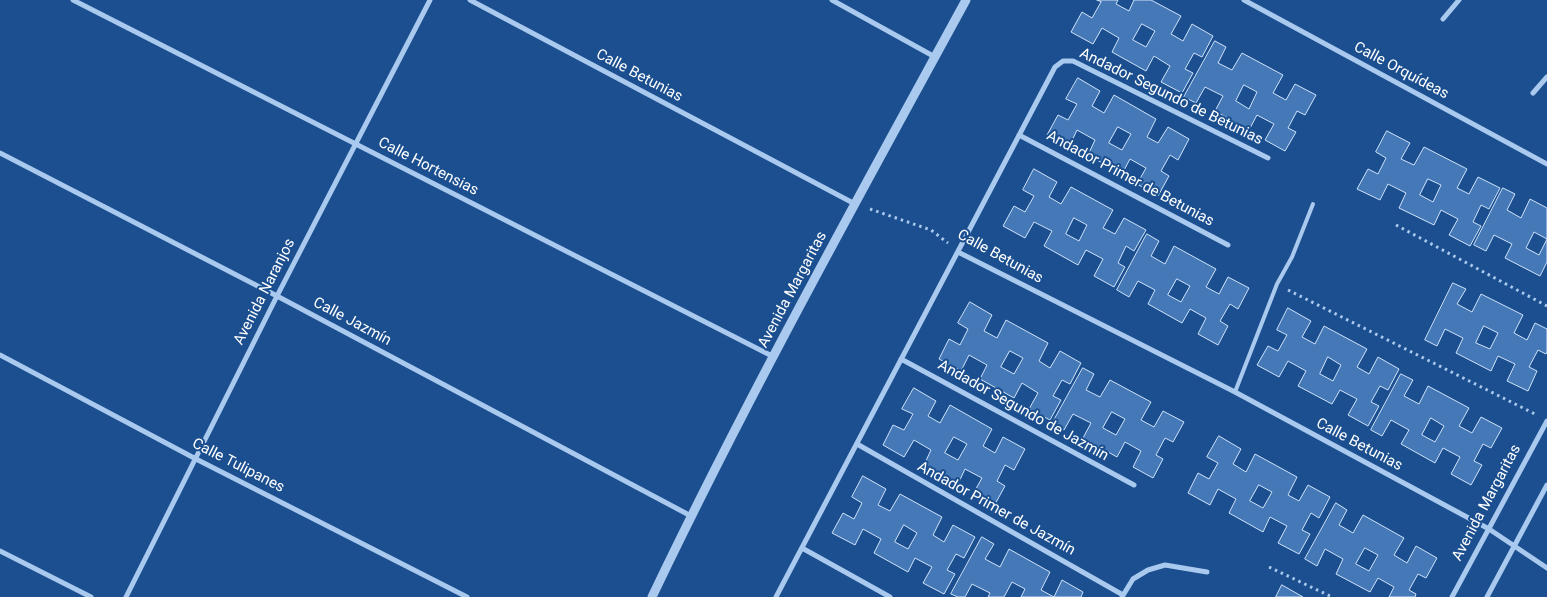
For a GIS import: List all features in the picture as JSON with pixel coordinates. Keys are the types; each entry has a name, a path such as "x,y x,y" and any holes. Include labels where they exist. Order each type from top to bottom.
{"street":[{"name":"Calle Hortensias","path":"73,0 772,356"},
{"name":"Avenida Naranjos","path":"126,597 276,296 430,0"},
{"name":"Calle Betunias","path":"470,0 855,204"},
{"path":"832,0 935,57"},
{"name":"Avenida Margaritas","path":"652,597 772,356 966,0"},
{"name":"Calle Orquídeas","path":"1244,0 1547,164"},
{"path":"1443,19 1460,0"},
{"name":"Andador Segundo de Betunias","path":"1019,135 1055,67 1063,61 1073,61 1268,158"},
{"path":"1533,94 1547,77"},
{"path":"776,597 1019,135"},
{"name":"Andador Primer de Betunias","path":"1019,135 1228,245"},
{"name":"Calle Jazmín","path":"0,153 276,296 691,516"},
{"name":"Calle Betunias","path":"958,252 1235,392 1489,529 1547,568"},
{"name":"Calle Tulipanes","path":"0,355 196,459 467,597"},
{"name":"Andador Segundo de Jazmín","path":"901,359 1134,485"},
{"name":"Avenida Margaritas","path":"1452,597 1547,421"},
{"name":"Andador Primer de Jazmín","path":"857,444 1122,596"},
{"path":"1487,597 1547,485"},
{"path":"802,548 890,597"},
{"path":"0,551 91,597"},
{"path":"1122,596 1133,579 1148,570 1165,565 1207,572"}],"lane":[{"path":"1235,392 1277,284 1292,257 1313,204"}],"path":[{"name":"Calle Betunias","path":"855,204 931,230 958,252"},
{"path":"1396,225 1547,306"},
{"path":"1277,284 1538,415"},
{"path":"1269,567 1332,597"}],"building":[{"path":"1097,0 1118,0 1116,4 1129,11 1134,0 1151,0 1181,16 1171,34 1183,41 1192,24 1213,36 1202,57 1194,53 1185,69 1193,73 1182,93 1161,82 1170,66 1154,56 1146,71 1112,52 1119,38 1102,28 1093,44 1071,32 1082,12 1092,18 1101,2","holes":["1142,24 1155,31 1146,47 1133,40"]},
{"path":"1215,41 1226,47 1218,63 1232,70 1242,53 1283,75 1273,93 1286,100 1295,84 1316,95 1305,115 1297,111 1288,128 1296,132 1285,151 1265,140 1274,124 1257,115 1249,130 1215,111 1223,96 1205,87 1196,103 1184,97","holes":["1244,85 1257,92 1249,109 1236,101"]},
{"path":"1078,78 1100,91 1092,106 1104,113 1114,95 1156,119 1147,137 1158,143 1168,127 1189,139 1178,160 1170,155 1161,171 1169,176 1158,196 1137,184 1146,168 1130,159 1122,174 1088,155 1095,140 1077,130 1069,147 1047,135 1058,115 1068,120 1077,104 1066,99","holes":["1118,127 1131,134 1122,150 1109,143"]},
{"path":"1387,131 1410,143 1401,159 1414,165 1424,147 1467,169 1457,188 1469,194 1478,177 1500,188 1489,209 1481,205 1473,222 1481,226 1470,246 1449,235 1458,219 1441,210 1434,225 1399,208 1406,193 1388,184 1380,200 1357,189 1368,169 1378,174 1386,158 1376,152","holes":["1428,179 1441,185 1433,202 1420,195"]},
{"path":"1034,169 1057,182 1049,197 1061,204 1071,187 1113,210 1103,228 1115,234 1124,218 1146,230 1134,251 1126,246 1118,263 1125,267 1114,287 1094,276 1103,259 1086,250 1078,265 1044,246 1052,231 1034,222 1025,238 1003,226 1014,206 1025,212 1034,196 1023,190","holes":["1074,218 1087,225 1079,241 1066,234"]},
{"path":"1503,188 1515,194 1507,210 1521,218 1530,199 1547,208 1547,239 1547,262 1540,276 1505,258 1512,244 1494,235 1486,251 1474,245","holes":["1534,232 1547,239 1539,255 1526,248"]},
{"path":"1147,234 1159,241 1151,256 1165,264 1174,246 1216,269 1206,287 1219,294 1228,277 1249,288 1238,309 1230,304 1220,321 1228,326 1218,345 1198,334 1206,318 1190,309 1182,323 1148,304 1155,290 1138,281 1129,297 1117,290","holes":["1177,279 1190,286 1181,302 1168,295"]},
{"path":"1453,283 1466,289 1457,304 1472,312 1481,294 1523,315 1514,333 1527,340 1535,323 1547,329 1547,352 1546,354 1538,350 1529,367 1537,371 1528,391 1507,381 1515,364 1498,356 1491,371 1456,353 1463,338 1445,329 1437,346 1425,340","holes":["1484,326 1498,333 1490,349 1476,343"]},
{"path":"970,302 992,315 984,331 997,338 1006,320 1048,343 1039,361 1050,368 1060,351 1081,363 1070,384 1062,380 1053,396 1061,400 1050,420 1029,409 1038,393 1022,383 1014,398 980,379 987,365 969,355 961,371 939,359 949,339 960,345 968,329 958,323","holes":["1010,351 1023,358 1014,374 1001,367"]},
{"path":"1288,308 1311,321 1302,337 1315,344 1324,326 1367,349 1357,367 1369,374 1378,357 1399,369 1388,390 1380,386 1371,402 1379,406 1368,426 1348,415 1357,399 1340,390 1332,404 1298,386 1306,371 1288,361 1279,377 1257,365 1268,346 1278,351 1287,335 1277,330","holes":["1328,357 1341,365 1333,381 1320,374"]},
{"path":"1083,368 1094,374 1086,390 1100,397 1110,380 1151,402 1141,420 1154,427 1163,411 1184,422 1173,442 1165,438 1156,455 1163,459 1153,478 1133,467 1141,451 1125,442 1117,457 1083,438 1091,423 1073,414 1064,430 1052,424","holes":["1112,412 1125,419 1116,435 1103,428"]},
{"path":"1401,374 1413,380 1404,396 1419,404 1428,386 1469,408 1459,426 1472,433 1481,417 1502,428 1491,448 1483,444 1474,461 1482,465 1471,485 1451,474 1460,457 1443,448 1435,463 1401,444 1409,430 1391,420 1382,436 1371,430","holes":["1431,418 1444,426 1435,442 1422,435"]},
{"path":"914,388 936,401 928,416 940,423 950,405 992,429 983,446 995,453 1003,437 1025,449 1014,470 1005,465 997,481 1005,486 994,506 973,494 982,478 965,469 958,484 924,465 931,450 914,440 904,457 883,445 893,425 904,430 913,414 902,409","holes":["954,437 967,444 958,460 945,453"]},
{"path":"1219,436 1241,449 1233,464 1246,472 1255,454 1297,477 1288,495 1299,501 1308,485 1330,497 1319,518 1311,513 1302,530 1310,534 1299,554 1278,543 1287,526 1270,517 1263,532 1229,513 1236,499 1218,489 1210,505 1188,493 1198,473 1209,479 1218,463 1207,457","holes":["1259,485 1272,492 1263,508 1250,501"]},
{"path":"863,476 886,489 878,505 890,511 900,494 942,517 933,535 944,542 953,525 975,537 964,558 956,554 947,570 955,574 944,594 923,583 932,567 915,558 908,572 874,553 881,539 863,529 855,545 832,533 843,513 854,519 862,503 852,497","holes":["904,525 917,533 908,549 895,542"]},
{"path":"1336,503 1347,510 1339,525 1353,533 1363,515 1404,538 1394,555 1407,563 1416,546 1437,558 1426,578 1418,574 1409,590 1416,594 1415,597 1389,597 1394,587 1378,578 1370,592 1336,574 1343,559 1325,549 1317,566 1305,559","holes":["1365,548 1378,555 1369,571 1356,564"]},
{"path":"982,537 994,544 985,559 1000,567 1009,549 1050,572 1041,590 1054,597 1021,597 1025,589 1012,582 1004,597 988,597 990,593 972,584 965,597 951,594"},
{"path":"1062,580 1083,592 1081,597 1054,597"},
{"path":"1282,585 1303,597 1276,597"}]}
